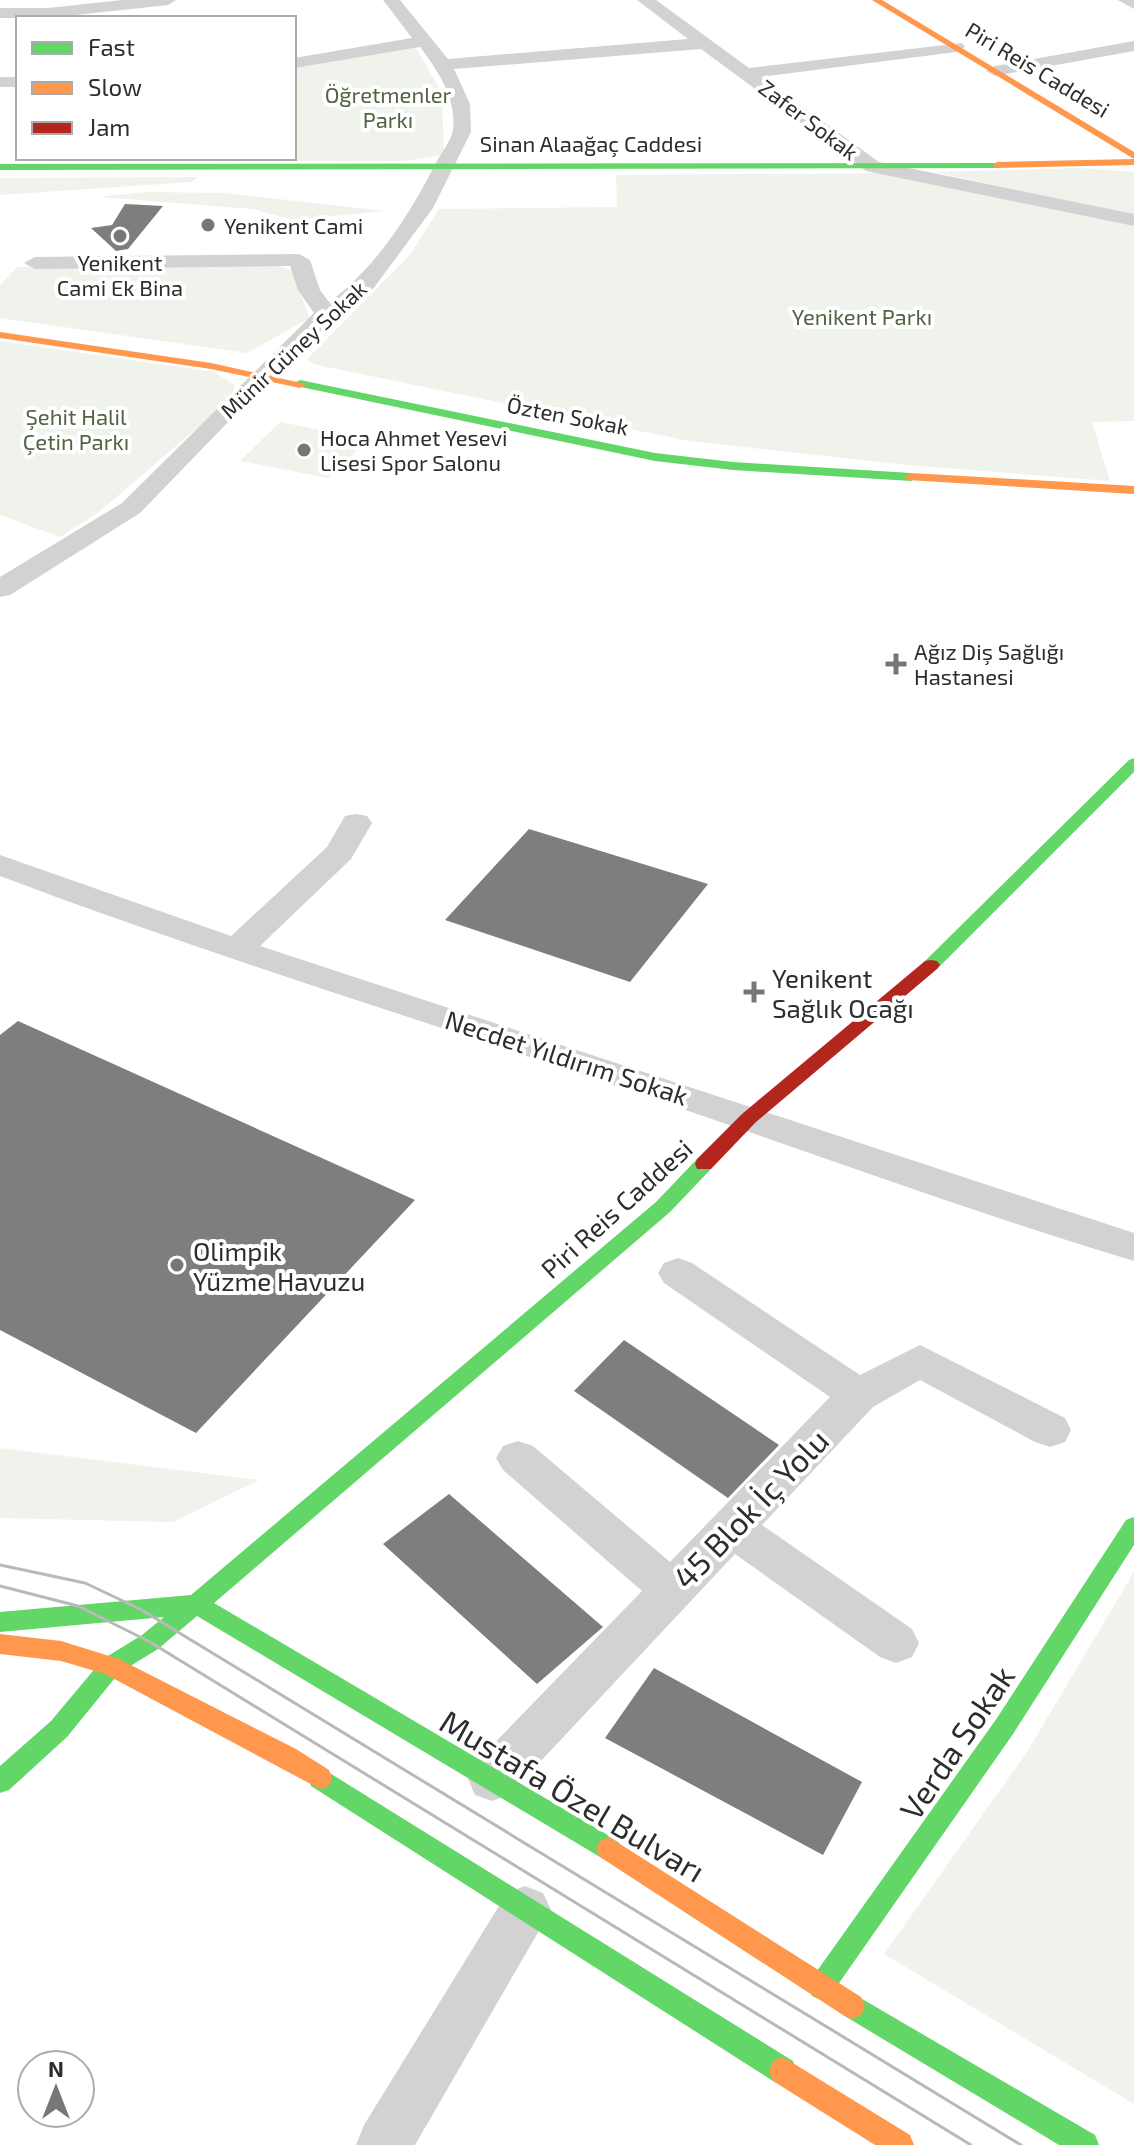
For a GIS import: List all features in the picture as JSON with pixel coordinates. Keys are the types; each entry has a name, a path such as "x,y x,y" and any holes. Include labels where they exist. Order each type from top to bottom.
{"street":[{"path":"24,16 45,0"},
{"path":"32,16 168,0"},
{"name":"Münir Güney Sokak","path":"0,589 131,508 259,377 326,314 362,288 423,208 462,132 461,104 443,65 391,0"},
{"name":"Piri Reis Caddesi","path":"876,0 1134,156"},
{"path":"1126,0 1134,4"},
{"path":"649,2 675,1"},
{"name":"Zafer Sokak","path":"649,2 873,167 1134,220"},
{"path":"296,63 424,41"},
{"path":"443,65 708,43"},
{"path":"995,71 1134,46"},
{"path":"748,73 956,47"},
{"name":"Sinan Alaağaç Caddesi","path":"0,167 160,164 445,168 873,167 1134,162"},
{"path":"35,263 295,250 309,290 326,314"},
{"name":"Özten Sokak","path":"0,335 211,366 655,457 826,473 1134,490"},
{"name":"Piri Reis Caddesi","path":"0,1782 59,1729 111,1666 150,1642 196,1604 663,1207 749,1118 918,978 1134,763"},
{"path":"236,950 340,852 356,823"},
{"name":"Necdet Yıldırım Sokak","path":"0,865 236,950 749,1118 986,1201 1134,1247"},
{"path":"678,1273 858,1395"},
{"name":"45 Blok İç Yolu","path":"492,1779 858,1395 920,1361 1050,1430"},
{"path":"518,1458 672,1590"},
{"name":"Verda Sokak","path":"821,1987 1005,1726 1134,1526"},
{"path":"732,1528 896,1643"},
{"path":"0,1622 196,1604"},
{"name":"Mustafa Özel Bulvarı","path":"196,1604 619,1855 821,1987 1085,2145"},
{"path":"0,1644 61,1651 111,1666 287,1757 900,2145"},
{"path":"384,2145 525,1910"}],"green space":[{"name":"Öğretmenler Parkı","path":"416,48 442,93 444,155 404,161 179,161 296,160 296,66"},
{"path":"1078,168 1134,172 1134,216 935,172"},
{"name":"Yenikent Parkı","path":"877,173 1134,225 1134,421 1092,422 1110,481 906,465 689,441 312,364 307,359 410,255 439,209 617,207 616,175"},
{"path":"198,177 192,182 0,195 0,178"},
{"path":"146,192 224,193 385,211 292,220 253,209 99,197"},
{"path":"268,263 291,270 310,318 247,353 0,318 0,285 17,267"},
{"name":"Şehit Halil Çetin Parkı","path":"0,341 214,372 235,385 232,398 99,512 60,537 0,515"},
{"name":"Hoca Ahmet Yesevi Lisesi Spor Salonu","path":"280,422 368,439 329,478 240,461"},
{"path":"0,1448 259,1480 173,1522 0,1518"},
{"path":"1134,1572 1134,2104 884,1954 1027,1752"}],"building":[{"path":"125,204 163,206 128,249 116,251 91,228 112,225"},
{"path":"529,829 708,884 630,982 445,920"},
{"name":"Olimpik Yüzme Havuzu","path":"18,1021 415,1200 196,1433 0,1330 0,1035"},
{"path":"624,1340 779,1445 728,1498 574,1391"},
{"path":"449,1494 603,1627 537,1684 383,1544"},
{"path":"654,1668 862,1782 823,1855 605,1738"}],"tram line":[{"path":"0,1565 85,1583 140,1609 1021,2145"},
{"path":"0,1586 78,1606 150,1642 971,2145"}],"traffic: fast":[{"path":"0,167 997,165"},
{"path":"300,384 655,457 733,466 911,477"},
{"path":"931,965 1134,763"},
{"path":"0,1782 59,1729 111,1666 150,1642 196,1604 663,1207 704,1164"},
{"path":"821,1987 1005,1726 1134,1526"},
{"path":"0,1622 196,1604 609,1849"},
{"path":"320,1778 783,2071"},
{"path":"852,2006 1085,2145"}],"traffic: slow":[{"path":"876,0 1134,156"},
{"path":"997,165 1134,162"},
{"path":"0,335 211,366 300,384"},
{"path":"911,477 1134,490"},
{"path":"0,1644 61,1651 111,1666 287,1757 320,1778"},
{"path":"609,1849 852,2006"},
{"path":"783,2071 900,2145"}],"traffic: jam":[{"path":"704,1164 749,1118 931,965"}],"place":[{"name":"Yenikent Cami","path":"208,225"},
{"name":"Yenikent Cami Ek Bina","path":"120,236"},
{"name":"Hoca Ahmet Yesevi Lisesi Spor Salonu","path":"304,450"},
{"name":"Ağız Diş Sağlığı Hastanesi","path":"896,664"},
{"name":"Yenikent Sağlık Ocağı","path":"754,992"},
{"name":"Olimpik Yüzme Havuzu","path":"177,1265"}]}
